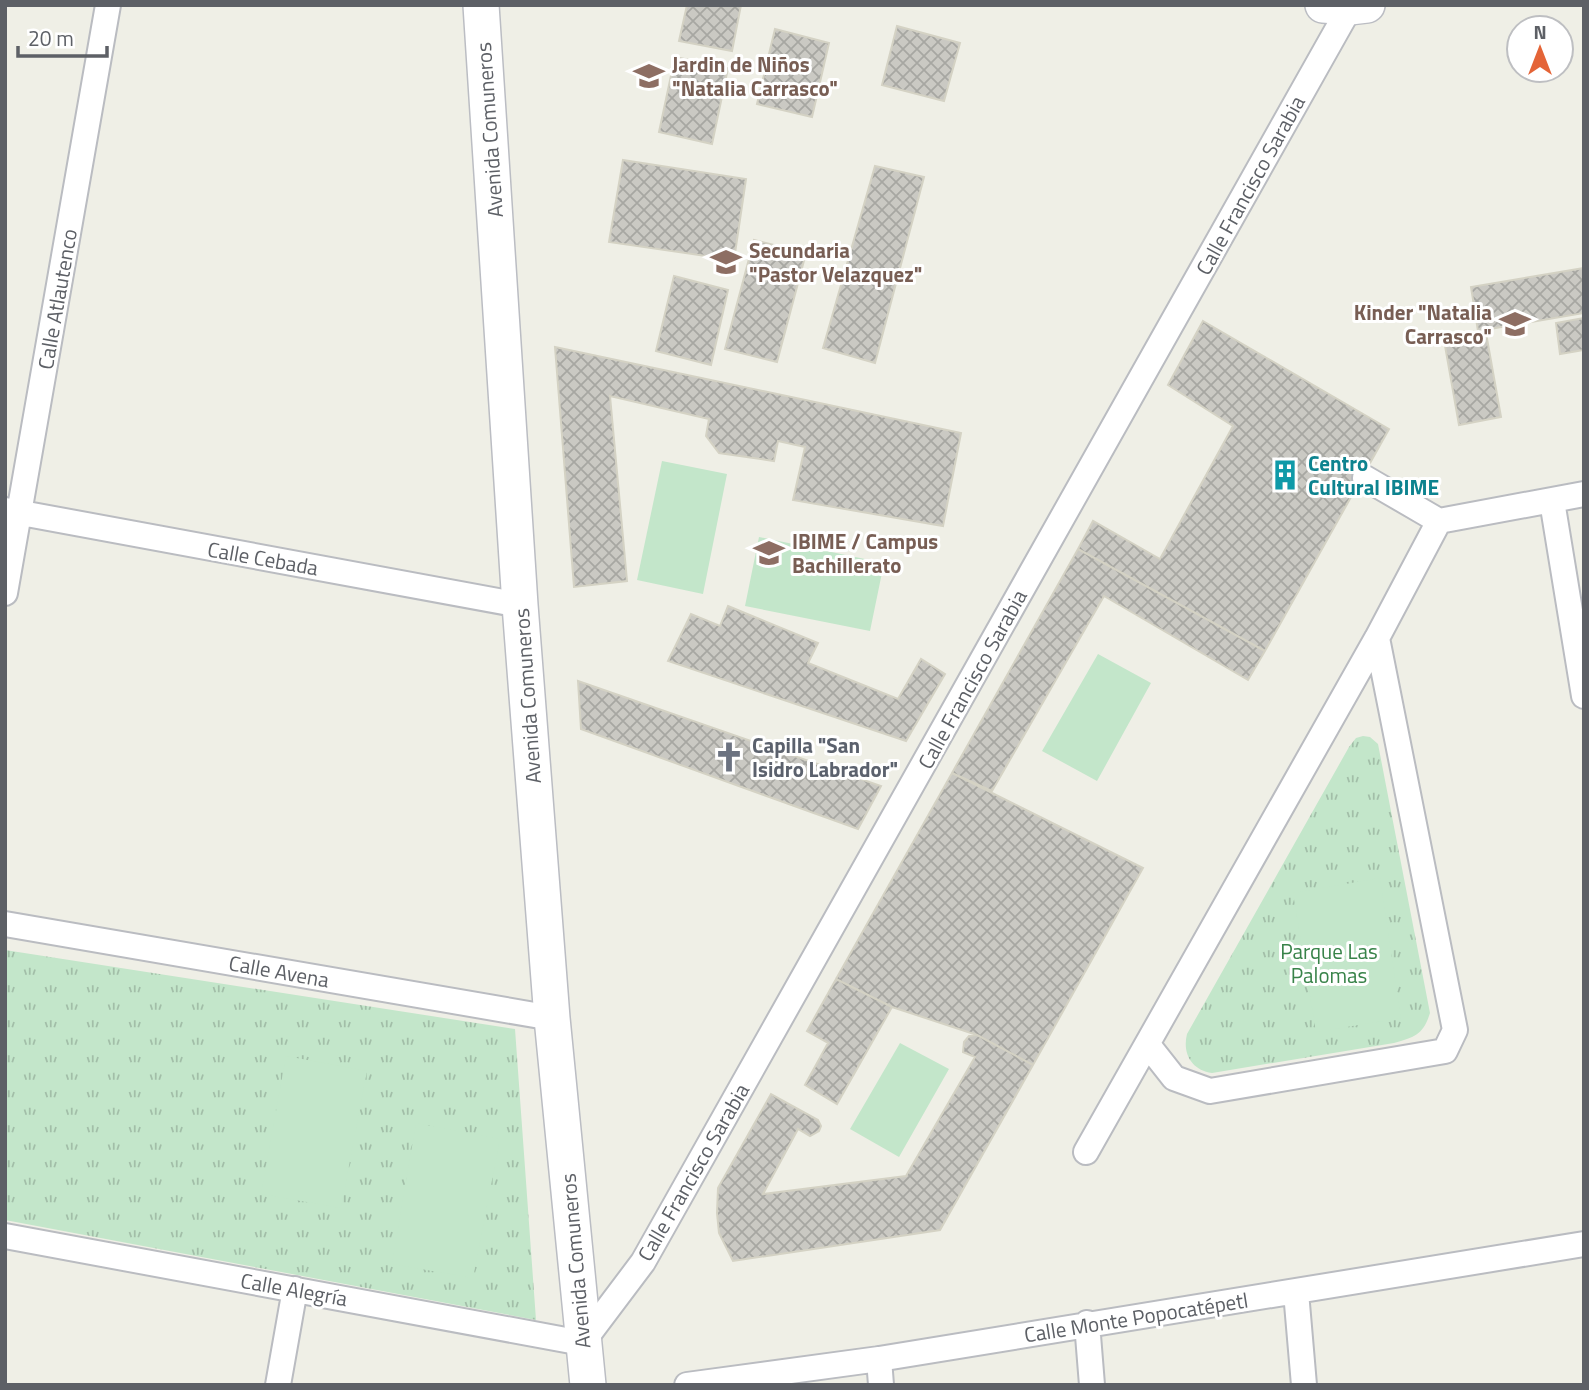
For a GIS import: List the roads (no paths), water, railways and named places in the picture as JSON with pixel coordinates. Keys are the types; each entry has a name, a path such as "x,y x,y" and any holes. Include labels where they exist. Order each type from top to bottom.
{"main road":[{"name":"Avenida Comuneros","path":"481,5 520,605 552,1018 588,1385"}],"street":[{"name":"Calle Atlautenco","path":"5,593 12,512 108,5"},
{"name":"Calle Francisco Sarabia","path":"582,1343 643,1262 1347,6"},
{"path":"1365,478 1438,521 1584,494"},
{"path":"1552,500 1584,696"},
{"name":"Calle Cebada","path":"12,512 520,605"},
{"path":"1086,1152 1377,638 1438,521"},
{"path":"1148,1045 1174,1078 1210,1091 1445,1051 1455,1030 1377,638"},
{"name":"Calle Avena","path":"5,924 552,1018"},
{"name":"Calle Alegría","path":"5,1236 582,1343"},
{"name":"Calle Monte Popocatépetl","path":"687,1385 879,1359 1584,1244"},
{"path":"278,1385 295,1289"},
{"path":"1296,1292 1304,1385"},
{"path":"1087,1323 1092,1385"},
{"path":"879,1359 881,1385"}],"place":[{"name":"Jardin de Niños \"Natalia Carrasco\"","path":"649,76"},
{"name":"Secundaria \"Pastor Velazquez\"","path":"726,262"},
{"name":"Kinder \"Natalia Carrasco\"","path":"1515,324"},
{"name":"Centro Cultural IBIME","path":"1285,475"},
{"name":"IBIME / Campus Bachillerato","path":"769,553"},
{"name":"Capilla \"San Isidro Labrador\"","path":"729,757"}],"park label":[{"name":"Parque Las Palomas","path":"1329,963"}]}
